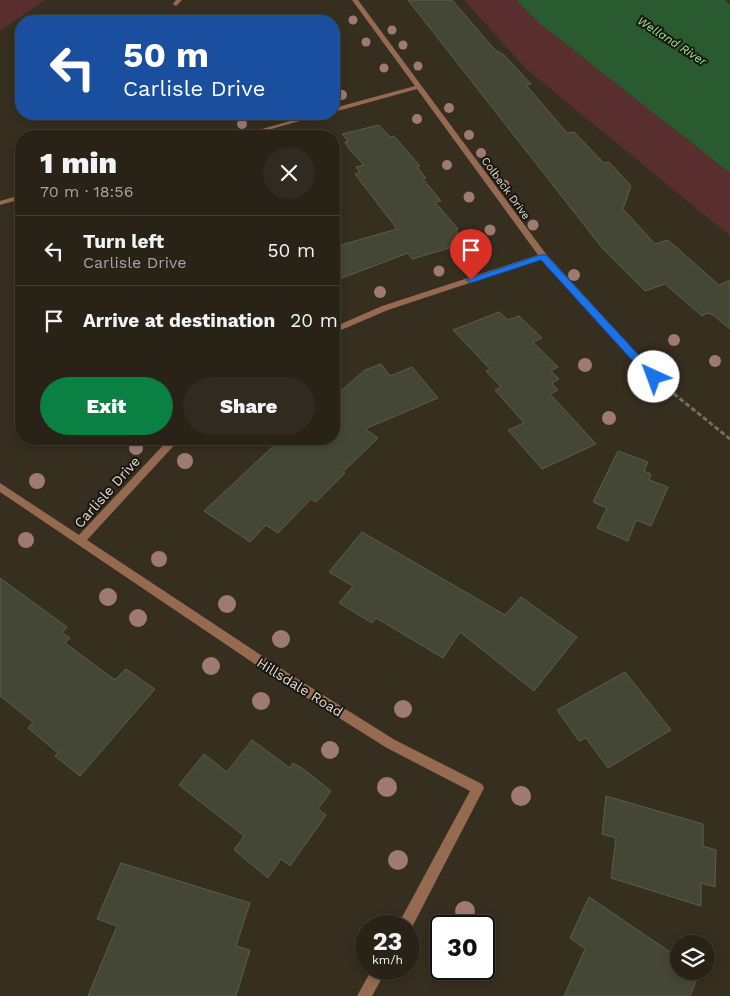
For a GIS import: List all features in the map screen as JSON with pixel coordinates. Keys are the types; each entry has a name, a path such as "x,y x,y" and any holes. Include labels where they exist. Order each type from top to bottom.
{"street":[{"name":"Colbeck Drive","path":"355,0 543,256 654,377"},
{"path":"340,108 418,86"},
{"path":"262,130 299,120"},
{"path":"0,203 15,199"},
{"path":"340,327 384,308 543,256"},
{"name":"Carlisle Drive","path":"80,542 169,445"},
{"name":"Hillsdale Road","path":"0,487 292,682 392,744 478,788 410,915"},
{"path":"364,996 373,980"}],"path":[{"path":"654,377 730,439"}],"shaded area":[{"path":"0,0 45,0 23,15 15,15 15,21 0,31"},
{"path":"464,0 516,0 539,23 730,173 730,236 526,69"}],"water":[{"name":"Welland River","path":"516,0 725,0 730,5 730,173 539,23"}],"building":[{"path":"408,0 452,0 495,50 504,55 531,84 526,85 567,133 574,132 604,163 609,162 631,186 623,209 655,244 668,240 719,285 730,280 730,329 713,315 708,313 702,316 665,284 645,291 603,249"},
{"path":"379,125 390,137 394,136 420,166 417,167 426,178 423,179 441,201 435,202 458,229 456,230 458,234 466,243 412,259 408,253 340,279 340,245 397,229 355,174 360,172 356,167 364,165 349,149 345,142 348,141 342,134"},
{"path":"499,312 508,320 519,316 542,338 533,342 558,367 551,371 559,379 552,383 558,390 550,394 596,444 542,469 508,430 524,423 495,390 501,387 486,371 490,369 453,330"},
{"path":"381,364 390,376 412,367 438,398 365,429 378,438 316,502 311,499 278,533 266,525 250,542 204,511 275,445 340,445 340,392 365,370"},
{"path":"618,451 648,462 644,471 651,474 649,480 668,487 651,526 636,520 628,541 597,528 607,508 593,502"},
{"path":"362,532 505,615 521,597 577,637 534,691 460,632 443,658 376,618 372,623 339,603 353,586 329,572"},
{"path":"0,578 67,627 62,633 70,638 65,643 115,680 126,669 155,689 80,776 55,756 58,753 28,728 33,722 0,696"},
{"path":"625,672 671,730 608,768 586,738 579,741 557,710"},
{"path":"252,740 290,768 293,763 302,768 331,791 318,809 326,815 290,866 281,859 268,878 234,850 244,836 179,785 204,754 227,772"},
{"path":"606,796 703,824 703,846 716,850 715,887 701,883 701,906 611,878 616,838 602,834"},
{"path":"121,863 250,903 236,946 250,950 236,996 88,996 117,926 97,919"},
{"path":"589,897 670,952 670,980 696,980 690,996 564,996 585,949 570,938"}],"route":[{"path":"471,280 543,256 654,377"}]}
